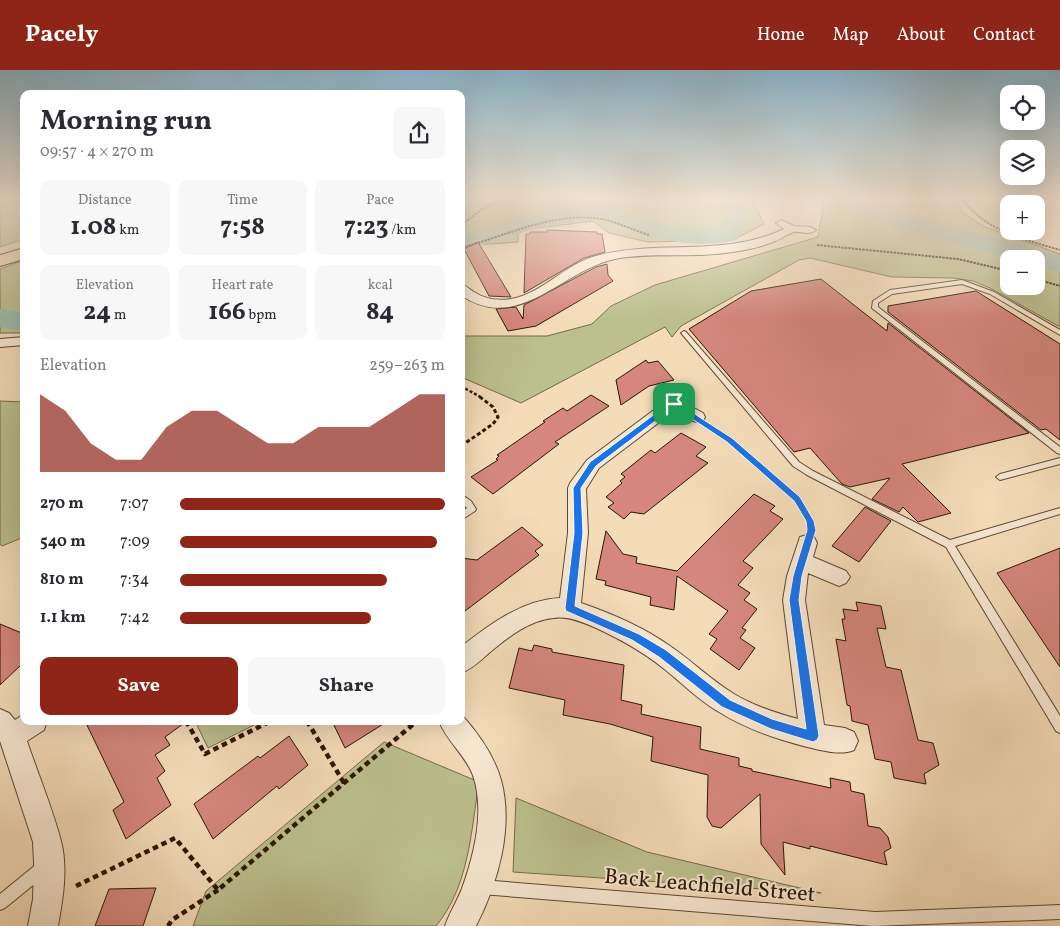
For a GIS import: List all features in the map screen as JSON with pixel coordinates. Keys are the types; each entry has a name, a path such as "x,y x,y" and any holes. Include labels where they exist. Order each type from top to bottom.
{"highway":[{"path":"0,254 20,247"},
{"path":"0,261 20,254"}],"street":[{"path":"465,291 473,297 492,304 513,303 533,296 586,263 599,259 665,250 733,250 776,238"},
{"path":"0,343 20,341"},
{"path":"570,608 578,533 577,488 593,464 679,400 697,417"},
{"path":"813,736 794,600 797,576 804,552 840,577"},
{"path":"465,659 492,637 524,616 546,609 570,608 635,637 662,653 726,703 771,724 813,736 845,741"},
{"path":"20,725 6,729 43,827 49,863 48,899 43,926"},
{"path":"455,725 468,740 479,758 488,780 491,812 487,849 478,887 471,907 460,926"}],"lane":[{"path":"1060,333 992,293 962,282 890,292 875,302 875,308 1060,451"},
{"path":"684,333 796,464 949,544 1060,727"},
{"path":"1000,477 1060,461"},
{"path":"465,500 472,509 465,515"},
{"path":"949,544 1060,511"},
{"path":"0,903 49,863"},
{"name":"Back Leachfield Street","path":"478,887 875,919 1060,912"}],"path":[{"path":"1023,238 1060,250"},
{"path":"1045,282 1060,286"},
{"path":"465,388 492,405 497,410 498,417 493,424 465,443"},
{"path":"697,417 701,423 729,440 797,499 810,521 812,530 804,552"},
{"path":"188,725 205,754 263,725"},
{"path":"309,725 344,783"},
{"path":"168,926 172,920 218,890 412,725"},
{"path":"48,899 175,838 218,890"}],"green space":[{"path":"0,238 20,238 20,240 0,247"},
{"path":"465,238 518,238 518,242 465,246"},
{"path":"630,238 737,238 733,240 648,242"},
{"path":"815,238 1000,238 1000,240 1022,240 1060,254 1060,327 1003,295 1045,295 1045,250 1000,250 1000,294 973,281 953,278 892,277 810,258 799,260 681,326 672,337 665,327 521,403 465,379 465,336 547,336 592,324 611,306 655,285"},
{"path":"20,262 20,333 0,333 0,269"},
{"path":"0,401 20,402 20,539 2,546 0,544"},
{"path":"197,725 254,725 208,748"},
{"path":"384,742 479,782 471,839 462,876 456,894 436,926 193,926 206,891"},
{"path":"516,798 647,852 821,893 513,872"}],"building":[{"path":"526,238 603,238 605,252 584,258 524,293"},
{"path":"478,242 511,297 489,296 465,248"},
{"path":"607,264 608,275 613,281 536,326 508,331 496,309 516,307 523,319 524,305 596,267"},
{"path":"821,279 887,331 888,323 1029,433 902,464 951,513 918,522 903,507 899,512 872,499 890,478 850,487 842,484 810,448 794,452 689,329 751,291"},
{"path":"976,291 1060,344 1060,440 1046,429 1041,430 888,312 888,306"},
{"path":"646,360 648,363 658,361 674,380 649,386 621,405 616,380"},
{"path":"591,395 609,406 555,442 559,444 493,494 471,477 498,460 496,459 499,456 497,455 545,422 543,421 563,408 567,411"},
{"path":"681,433 706,447 696,456 708,463 644,514 631,512 624,519 608,507 614,503 606,497 622,483 620,481 625,477 621,474 651,450 655,453"},
{"path":"754,494 775,506 770,511 783,519 743,561 753,568 738,585 750,593 744,600 757,609 742,628 746,630 740,638 755,648 739,670 710,649 717,639 709,634 728,611 677,576 674,610 650,605 651,597 605,585 606,581 596,579 606,531 623,554 637,557 636,563 677,571"},
{"path":"865,507 891,521 859,562 832,546"},
{"path":"522,527 543,545 535,551 539,555 465,611 465,558 477,560"},
{"path":"1060,548 1060,667 997,573"},
{"path":"856,602 881,606 886,629 877,628 886,667 901,670 918,740 933,743 939,765 924,774 926,784 894,778 891,762 875,759 868,725 852,721 850,706 847,705 836,639 846,641 842,619 845,619 843,609 858,611"},
{"path":"0,624 20,632 20,666 0,685"},
{"path":"534,645 552,649 552,652 624,665 621,700 642,705 641,714 701,727 700,749 739,758 739,766 752,769 752,771 831,788 830,778 850,782 851,791 864,794 868,826 880,828 888,837 891,848 884,852 887,865 810,846 810,849 783,842 785,875 761,844 760,794 721,828 712,826 707,817 708,775 651,761 653,737 610,724 563,715 565,700 509,688 519,648 532,651"},
{"path":"87,725 182,725 165,737 170,745 155,755 165,771 157,778 171,805 126,839 113,810 124,802"},
{"path":"334,725 382,725 345,748"},
{"path":"289,736 308,765 279,789 277,786 213,839 194,804 258,756 260,758"},
{"path":"156,888 143,926 95,926 109,889"}],"waterway":[{"path":"465,243 479,238"},
{"path":"964,238 1060,264"},
{"path":"0,318 20,321"}],"route":[{"path":"674,404 697,417 701,423 729,440 797,499 810,521 812,530 797,576 794,600 813,736 771,724 726,703 662,653 635,637 570,608 578,533 576,497 577,488 582,477 593,464 674,404"}]}
